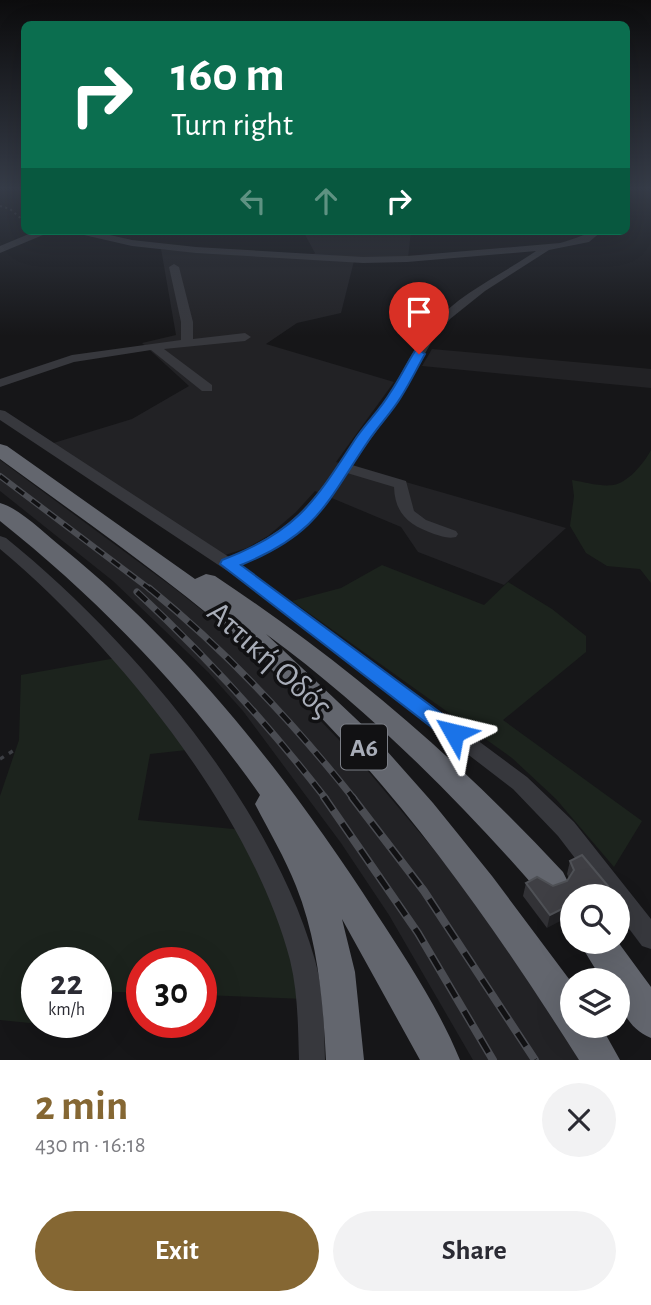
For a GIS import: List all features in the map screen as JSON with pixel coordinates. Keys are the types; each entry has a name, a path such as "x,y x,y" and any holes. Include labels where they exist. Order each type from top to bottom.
{"highway":[{"name":"Αττική Οδός","path":"0,450 180,578 262,645 388,772 470,872 560,998"},
{"path":"0,510 83,578 131,623 186,680 243,748 303,829 360,916 441,1060"},
{"path":"107,526 144,539 297,645 359,695 465,791 551,882"},
{"path":"243,748 312,885 324,918 335,956 342,997 345,1060"},
{"path":"606,954 651,1018"},
{"path":"587,1038 601,1060"}],"street":[{"path":"0,250 29,237"},
{"path":"108,237 196,250 363,260 545,248 589,237"},
{"path":"228,564 289,534 311,515 396,396 428,337 438,325 477,292 545,248"},
{"path":"174,267 187,321 187,341"},
{"path":"0,383 72,359 187,341 245,337"},
{"path":"153,346 207,388"},
{"path":"0,414 228,564 520,783 566,829 651,938"},
{"path":"346,468 401,484 405,513 413,521 450,534"},
{"path":"0,541 44,578 120,656 174,723 242,820 280,894 299,946 308,992 313,1039 312,1060"}],"path":[{"path":"0,759 16,749"}],"shaded area":[{"path":"307,237 410,237 408,258 355,257 341,313 297,323 266,344 394,382 336,462 566,528 504,585 418,552 401,527 315,491 268,536 247,548 222,556 47,445 132,419 189,386 142,343 176,335 161,249 310,259 315,253"},
{"path":"432,349 651,369 651,388 422,366"},
{"path":"651,450 651,583 640,569 607,566 586,553 570,526 574,496 572,480 603,485 619,483 635,472"},
{"path":"0,460 174,588 223,627 296,695 362,764 441,858 560,1028 560,1038 567,1038 582,1060 473,1060 389,915 341,843 243,711 208,672 113,581 0,491"},
{"path":"382,565 484,605 508,582 552,609 586,636 586,652 503,720 642,821 614,867 556,799 512,758 292,601 341,588"},
{"path":"116,658 187,750 150,754 138,820 244,830 258,855 305,999 217,996 217,947 126,947 126,992 112,992 112,947 21,947 21,1022 0,1020 0,796 19,740 21,675"}],"building":[{"path":"582,855 606,884 560,884 560,910 550,915 526,883 537,877 553,886 567,881 574,870 570,861"}],"railway":[{"path":"0,476 151,590"},
{"path":"149,588 205,636 257,688 307,742 354,799"},
{"path":"137,592 236,691 326,799"},
{"path":"324,797 418,933 493,1060"},
{"path":"352,797 424,891 535,1060"}],"route":[{"path":"419,354 396,396 311,515 289,534 228,564 454,733"}]}
